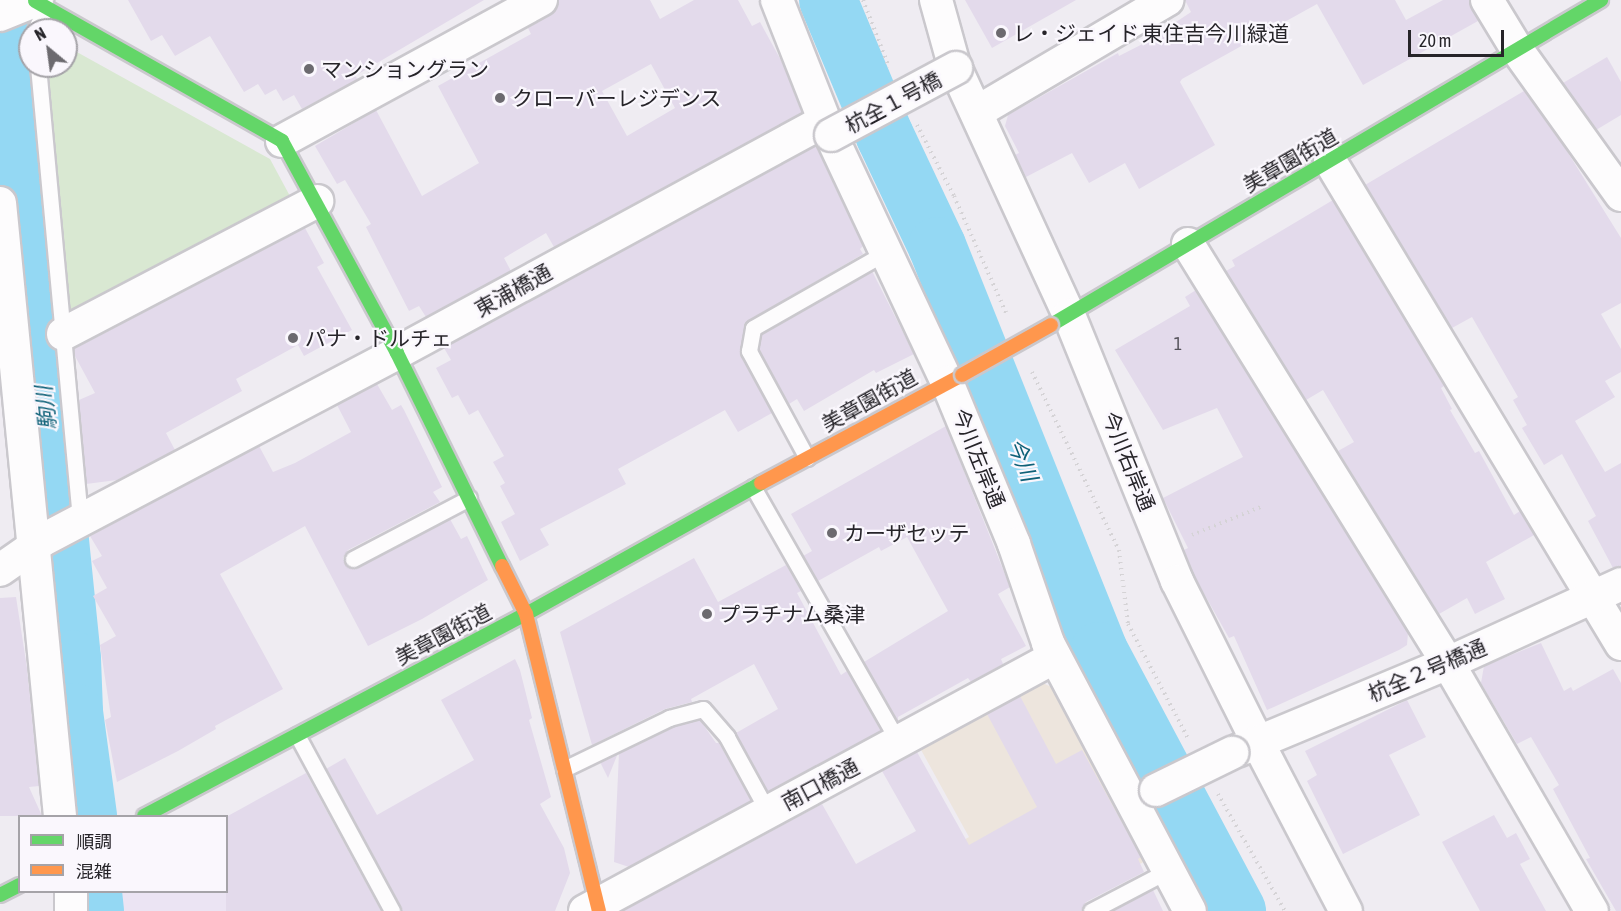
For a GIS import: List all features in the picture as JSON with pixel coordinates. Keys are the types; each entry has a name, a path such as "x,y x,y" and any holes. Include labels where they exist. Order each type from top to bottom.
{"street":[{"path":"282,141 541,0"},
{"name":"今川左岸通","path":"777,0 828,128 886,252 955,378 1055,657 1144,795 1168,870 1190,911"},
{"name":"今川右岸通","path":"936,0 956,68 977,112 1060,320 1164,547 1245,747 1346,911"},
{"path":"977,112 1167,0"},
{"path":"1487,0 1518,51 1621,195"},
{"name":"美章園街道","path":"146,815 526,614 1060,320 1601,0"},
{"path":"30,10 282,141 397,353 526,614 564,769 594,909"},
{"name":"杭全１号橋","path":"828,128 956,68"},
{"name":"東浦橋通","path":"38,543 828,128"},
{"path":"1330,161 1621,644"},
{"path":"63,334 316,201"},
{"path":"0,203 38,543 60,815"},
{"path":"1188,244 1448,663 1592,911"},
{"path":"0,570 38,543"},
{"name":"杭全２号橋通","path":"1144,795 1245,747 1448,663 1621,584"},
{"name":"南口橋通","path":"594,909 1055,657"},
{"path":"0,895 18,886"},
{"path":"71,893 71,911"}],"lane":[{"path":"39,78 63,334 76,522"},
{"path":"807,458 749,351 753,328 886,252"},
{"path":"753,487 898,741"},
{"path":"353,559 469,498"},
{"path":"564,769 669,718 703,709 727,737 768,812"},
{"path":"297,735 392,911"},
{"path":"1092,911 1168,870"}],"path":[{"path":"863,0 889,69"},
{"path":"913,118 954,196 1007,316"},
{"path":"1031,370 1119,550 1128,624 1195,751"},
{"path":"1164,547 1263,506"},
{"path":"1217,793 1285,911"}],"shaded area":[{"path":"1040,682 1054,688 1149,859 1054,911 951,847 969,837 920,748"},
{"path":"119,893 227,893 239,911 121,911"}],"green space":[{"path":"78,53 270,159 291,198 68,323 45,78 78,78"}],"building":[{"path":"128,0 484,0 355,76 358,79 302,109 294,95 283,101 276,89 265,95 258,84 244,92 210,36 175,56 162,35 151,41"},
{"path":"559,0 650,0 660,19 694,0 738,0 752,26 760,22 783,64 802,113 554,247 546,233 504,258 511,271 426,317 419,306 409,311 366,227 371,224 345,180 337,184 315,146 376,110 422,196 479,163 438,86 531,34 528,28 557,9","holes":["651,64 675,108 627,136 602,91"]},
{"name":"レ・ジェイド 東住吉今川緑道","path":"965,0 1076,0 992,48"},
{"path":"1185,0 1395,0 1406,20 1443,0 1469,0 1478,21 1363,85 1317,4 1182,79 1180,82 1215,145 1139,189 1125,163 1089,183 1072,153 1026,177 1015,155 1019,153 1005,126 1008,115 1118,53 1119,56 1178,26 1176,22 1191,12"},
{"path":"1607,57 1621,82 1621,115 1596,130 1563,83"},
{"path":"1524,91 1565,148 1621,238 1621,303 1601,314 1621,349 1621,372 1605,381 1615,397 1575,421 1605,472 1621,463 1621,566 1613,568 1588,521 1596,516 1562,454 1544,465 1522,428 1527,425 1513,400 1518,397 1472,317 1452,328 1365,185"},
{"path":"816,146 863,246 860,249 863,254 745,323 740,355 772,413 738,432 725,410 618,469 626,484 540,529 549,545 520,561 501,522 515,514 500,486 505,483 493,462 504,456 478,410 469,415 458,395 452,398 436,368 451,360 444,348"},
{"path":"1333,200 1444,386 1441,388 1452,409 1450,410 1475,453 1479,451 1514,515 1520,511 1534,535 1486,562 1505,599 1475,614 1467,598 1439,614 1338,451 1354,442 1323,390 1306,400 1226,271 1235,266 1232,260"},
{"path":"305,228 324,263 317,267 352,330 304,356 298,345 236,379 242,391 166,433 175,450 117,480 86,484 79,400 95,393 75,356 74,349"},
{"path":"872,271 914,354 876,373 874,370 804,411 797,399 789,404 759,349 762,334"},
{"path":"1196,290 1408,633 1407,645 1399,650 1267,710 1234,636 1229,638 1193,574 1184,550 1188,548 1163,498 1243,457 1217,408 1163,430 1115,350 1190,306 1185,297"},
{"path":"377,384 392,410 401,405 404,410 442,487 433,492 440,502 348,550 343,558 345,564 352,569 358,568 450,519 461,539 467,536 488,580 422,619 368,646 305,526 220,574 283,689 215,726 216,729 178,751 117,782 105,720 111,717 100,645 116,636 93,596 107,588 92,561 102,556 90,536 259,446 273,472 295,463 351,432 337,405"},
{"path":"946,426 1010,587 998,594 1026,646 1001,659 1003,664 971,682 968,678 898,717 898,721 864,662 948,611 907,537 881,551 879,547 818,581 803,556 812,551 791,514"},
{"path":"694,558 718,602 786,565 801,591 797,593 841,675 847,671 881,731 768,792 736,733 778,709 754,664 691,699 692,702 665,709 592,745 560,632"},
{"path":"16,597 27,668 39,786 29,787 42,815 0,816 0,598"},
{"path":"1541,643 1564,691 1571,687 1573,691 1613,669 1621,683 1621,911 1616,911 1586,859 1590,858 1553,789 1559,785 1531,737 1517,744 1481,683 1484,666"},
{"path":"515,659 520,670 532,718 529,720 551,797 540,804 564,848 570,873 555,911 402,911 326,769 345,758 377,815 474,760 441,700"},
{"path":"1020,696 1056,764 1082,750 1141,857 1138,859 1144,872 1086,902 1081,911 623,911 822,804 856,864 916,831 882,771 917,752 969,845 1037,807 987,714"},
{"path":"1407,700 1426,737 1389,755 1420,815 1343,854 1307,781 1317,775 1305,751"},
{"path":"700,720 716,743 719,743 751,801 629,867 614,862 619,753 672,727"},
{"path":"618,753 608,778 600,762"},
{"path":"306,773 381,911 226,911 228,816"},
{"path":"1494,815 1507,838 1516,833 1530,859 1520,864 1546,911 1480,911 1442,842"},
{"path":"1153,890 1163,911 1112,911"}],"waterway":[{"name":"駒川","path":"5,0 72,659 74,712 88,815"},
{"name":"今川","path":"828,0 885,136 937,246 1099,651 1237,911"},
{"name":"駒川","path":"93,893 95,911"}],"traffic: fast":[{"path":"1051,325 1601,0"},
{"path":"35,1 282,141 397,353 502,566"},
{"path":"146,815 526,614 761,483"},
{"path":"0,895 18,886"}],"traffic: slow":[{"path":"962,375 1051,325"},
{"path":"761,483 962,375"},
{"path":"502,566 526,614 599,911"}],"place":[{"name":"レ・ジェイド 東住吉今川緑道","path":"1001,33"},
{"name":"マンショングラン","path":"309,69"},
{"name":"クローバーレジデンス","path":"500,98"},
{"name":"パナ・ドルチェ","path":"293,338"},
{"name":"カーザセッテ","path":"832,533"},
{"name":"プラチナム桑津","path":"707,614"}]}
